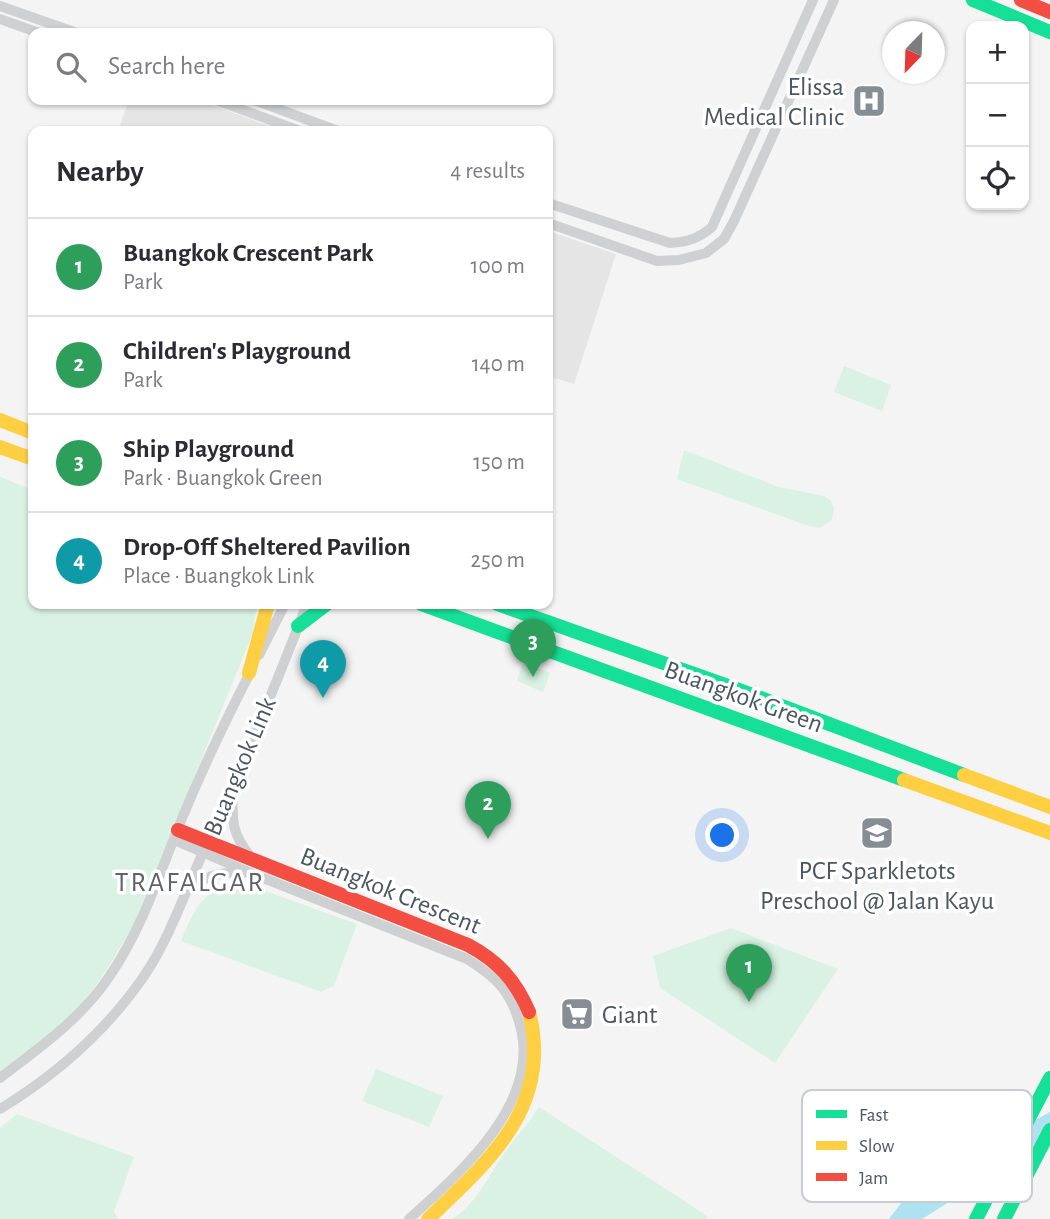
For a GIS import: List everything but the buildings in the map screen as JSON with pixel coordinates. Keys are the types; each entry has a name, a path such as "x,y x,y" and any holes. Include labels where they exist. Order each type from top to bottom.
{"main road":[{"path":"973,0 1050,32"},
{"path":"1021,0 1050,12"},
{"path":"0,420 28,431"},
{"path":"0,447 28,457"},
{"path":"249,673 267,609"},
{"path":"298,626 320,609"},
{"name":"Buangkok Green","path":"435,609 1050,833"},
{"name":"Buangkok Green","path":"511,609 734,688 1050,807"},
{"name":"Buangkok Crescent","path":"176,835 254,868 468,945 496,962 513,981 528,1009 538,1060 523,1110 507,1134 446,1203 428,1219"},
{"path":"1032,1111 1050,1078"},
{"path":"1032,1166 1050,1130"},
{"path":"976,1219 985,1202"},
{"path":"1004,1219 1013,1202"}],"street":[{"path":"553,205 670,243 688,242 702,236 712,228 813,0"},
{"path":"553,225 657,261 692,258 717,246 734,221 834,0"},
{"path":"0,6 63,28"},
{"path":"0,19 28,29"},
{"path":"230,105 286,126"},
{"path":"268,105 324,126"},
{"name":"Buangkok Link","path":"0,1078 51,1039 80,1012 108,979 138,927 249,673 282,609"},
{"name":"Buangkok Link","path":"0,1109 92,1040 136,989 165,940 234,783 305,609"},
{"path":"234,783 232,824 254,868"},
{"name":"Buangkok Crescent","path":"184,894 195,883 212,876 254,868 467,959 490,973 505,991 517,1013 524,1043 524,1064 513,1102 486,1139 444,1187 409,1219"}],"shaded area":[{"path":"127,105 212,105 270,126 120,126"},
{"path":"553,233 616,254 574,384 553,378"}],"green space":[{"path":"844,366 891,385 882,411 834,392"},
{"path":"684,450 779,487 824,496 831,501 834,509 832,520 820,528 809,526 677,479"},
{"path":"0,477 28,488 28,609 256,609 253,633 134,924 106,971 78,1010 45,1042 0,1073"},
{"path":"523,662 550,673 543,692 517,681"},
{"path":"235,885 252,886 357,924 334,986 321,992 181,941 195,912 206,897"},
{"path":"731,928 838,969 775,1063 660,988 653,956"},
{"path":"376,1069 443,1096 429,1127 362,1101"},
{"path":"539,1107 706,1215 708,1219 452,1219 474,1199"},
{"path":"17,1114 134,1157 114,1211 118,1219 0,1219 0,1128"}],"water":[{"path":"1050,1112 1050,1139 1032,1150 1032,1122"},
{"path":"902,1202 949,1202 922,1219 889,1219"}],"traffic: fast":[{"path":"973,0 1050,32"},
{"path":"298,626 320,609"},
{"path":"435,609 904,780"},
{"path":"511,609 734,688 964,775"},
{"path":"1032,1112 1050,1078"},
{"path":"1032,1165 1050,1130"},
{"path":"976,1219 985,1202"},
{"path":"1004,1219 1013,1202"}],"traffic: slow":[{"path":"0,420 28,431"},
{"path":"0,447 28,457"},
{"path":"249,673 267,609"},
{"path":"964,775 1050,807"},
{"path":"904,780 1050,833"},
{"path":"428,1219 494,1152 511,1129 524,1103 532,1076 534,1045 529,1012"}],"traffic: jam":[{"path":"1021,0 1050,12"},
{"path":"178,830 468,945 505,973 529,1012"}],"place":[{"name":"Elissa Medical Clinic","path":"869,101"},
{"name":"Ship Playground","path":"533,677"},
{"name":"Drop-Off Sheltered Pavilion","path":"323,698"},
{"name":"PCF Sparkletots Preschool @ Jalan Kayu","path":"877,833"},
{"name":"Children's Playground","path":"488,839"},
{"name":"Buangkok Crescent Park","path":"749,1002"},
{"name":"Giant","path":"577,1014"}],"district":[{"name":"TRAFALGAR","path":"190,881"}]}
